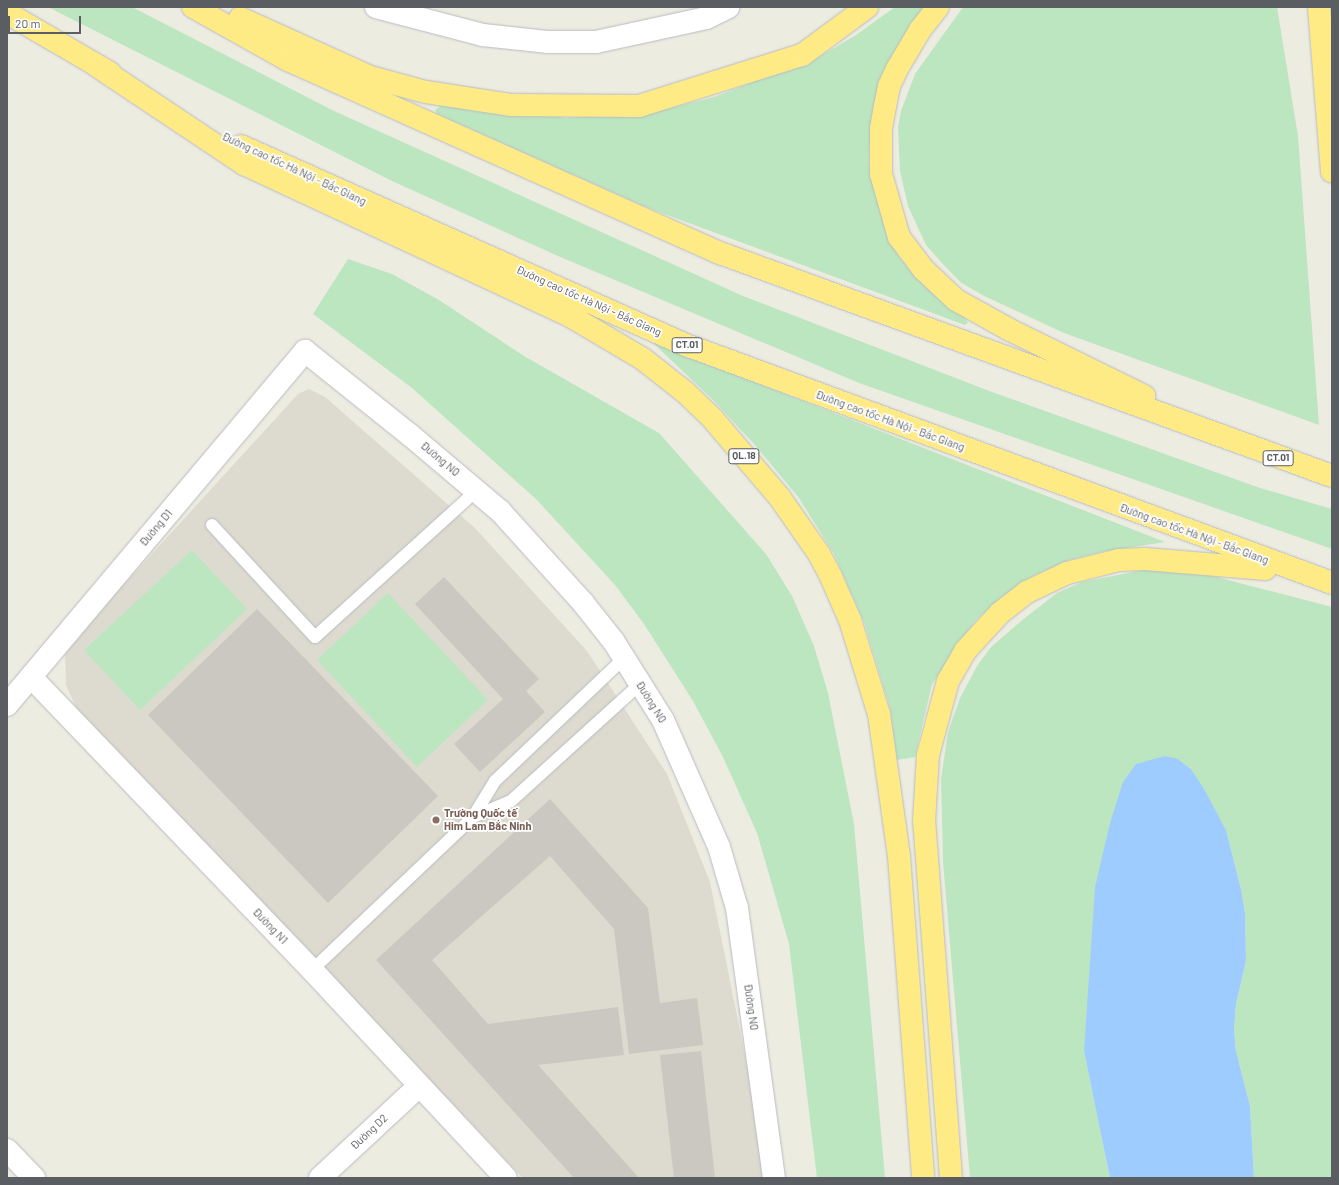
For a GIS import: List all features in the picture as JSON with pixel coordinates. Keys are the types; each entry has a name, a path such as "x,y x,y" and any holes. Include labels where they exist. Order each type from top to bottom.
{"highway":[{"name":"CT.01","path":"193,7 288,60 720,253 1326,474"},
{"path":"216,7 370,77 426,92 512,105 639,106 802,55 867,7"},
{"path":"938,7 920,30 894,75 889,86 881,129 882,174 886,198 900,237 908,251 934,282 956,300 1008,329 1241,444"},
{"path":"1307,7 1324,68"},
{"path":"1319,7 1332,171"},
{"name":"Đường cao tốc Hà Nội - Bắc Giang","path":"7,13 97,66 244,148 689,346 1299,573 1332,583"},
{"name":"QL.18","path":"97,66 244,164 572,317 643,359 712,418 780,498 819,554 842,600 858,642 879,714 898,856 923,1178"},
{"path":"951,1178 924,822 928,755 948,681 965,651 1000,613 1027,592 1067,573 1119,560 1145,559 1299,573"}],"street":[{"path":"376,7 483,36 547,42 596,42 706,18 729,7"},
{"name":"Đường N0","path":"305,351 477,490 500,511 584,604 624,658 663,720 700,802 718,847 737,908 774,1178"},
{"name":"Đường D1","path":"7,705 305,351"},
{"name":"Đường N1","path":"31,677 312,970 506,1178"},
{"name":"Đường D2","path":"320,1178 419,1086"},
{"path":"7,1150 34,1178"}],"lane":[{"path":"212,525 315,637 477,490"},
{"path":"312,970 473,817 495,781 624,658"},
{"path":"473,817 511,801 640,684"}],"shaded area":[{"name":"Trường Quốc tế Him Lam Bắc Ninh","path":"309,389 325,397 475,528 587,651 667,774 710,882 750,1080 763,1178 523,1178 76,707 66,685 65,649 298,394"}],"green space":[{"path":"48,7 132,7 332,110 743,296 992,392 1257,487 1332,509 1332,549 859,383 558,256 392,181"},
{"path":"895,7 930,7 871,124 869,163 888,234 900,258 926,288 963,314 968,323 965,325 648,208 437,114 435,110 442,105 567,118 662,110 714,97 819,57 856,35"},
{"path":"963,7 1277,7 1298,136 1319,425 1064,333 984,296 960,282 926,245 908,206 900,171 898,127 901,111 915,74"},
{"path":"348,259 392,274 439,300 524,356 659,433 766,554 792,596 814,646 828,693 854,824 885,1178 817,1178 789,944 757,833 723,757 693,701 644,624 615,585 536,499 412,388 313,314"},
{"path":"652,342 1165,542 1101,552 1069,560 1033,576 1003,596 976,620 932,684 915,757 897,760 890,708 864,622 834,554 799,498 754,444 711,398"},
{"path":"192,550 247,609 140,710 84,650"},
{"path":"1154,568 1209,575 1332,607 1332,1178 1254,1178 1250,1106 1236,1051 1234,1030 1236,1004 1246,961 1245,913 1241,889 1226,830 1191,769 1178,759 1084,1051 1110,1178 970,1178 943,862 941,779 948,732 960,698 977,666 991,647 1026,617 1057,593 1082,582"},
{"path":"388,593 488,700 417,767 317,660"}],"water":[{"path":"1165,756 1178,759 1191,769 1204,789 1226,830 1241,889 1245,913 1246,961 1236,1004 1234,1030 1236,1051 1250,1106 1254,1178 1110,1178 1084,1051 1095,887 1110,823 1123,782 1136,764"}],"building":[{"path":"444,577 539,679 526,691 545,712 480,772 454,744 503,699 415,604"},
{"path":"257,609 438,796 328,903 148,715"},
{"path":"550,799 648,908 660,1003 697,998 703,1045 629,1054 614,929 550,856 432,960 488,1024 618,1007 624,1055 538,1065 639,1178 574,1178 376,960"},
{"path":"701,1051 715,1178 674,1178 660,1055"}],"place":[{"name":"Trường Quốc tế Him Lam Bắc Ninh","path":"436,820"}]}
